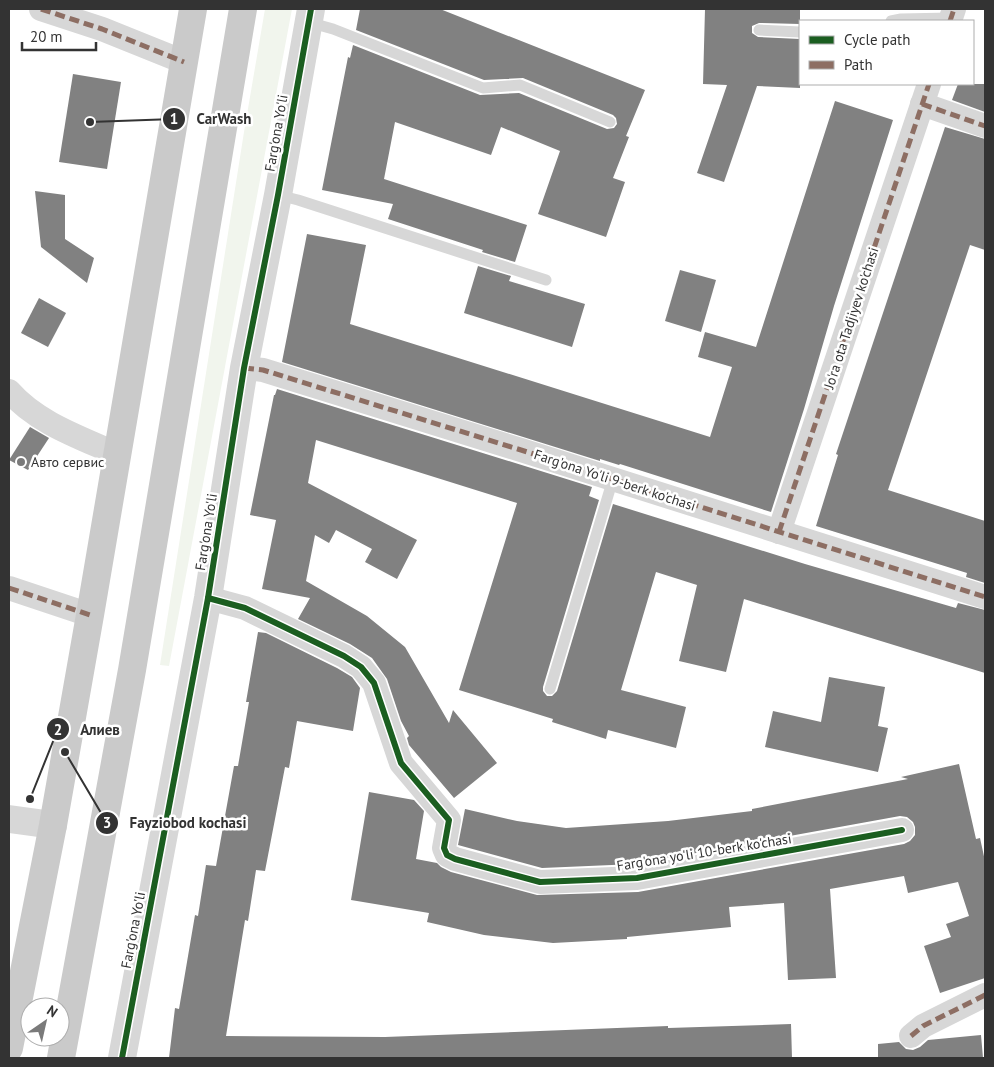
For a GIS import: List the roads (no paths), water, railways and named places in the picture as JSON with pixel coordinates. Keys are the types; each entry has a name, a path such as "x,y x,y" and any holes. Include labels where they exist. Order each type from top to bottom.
{"main road":[{"path":"9,1048 53,825 193,9"},
{"path":"60,1058 132,670 243,9"}],"street":[{"path":"41,9 102,28 184,62"},
{"name":"Farg'ona Yo'li","path":"122,1058 208,598 244,368 278,195 309,16"},
{"name":"Jo'ra ota Tadjiyev ko'chasi","path":"779,532 926,94 985,126"},
{"name":"Farg'ona Yo'li 9-berk ko'chasi","path":"244,368 263,370 985,597"},
{"path":"9,391 16,400 50,423 117,454"},
{"path":"9,588 90,616"},
{"name":"Farg'ona yo'li 10-berk ko'chasi","path":"208,598 244,608 361,666 374,683 401,763 449,820 444,848 447,855 455,859 540,882 638,878 902,830"},
{"path":"9,819 53,825"},
{"path":"911,1036 923,1026 985,995"}],"lane":[{"path":"309,16 333,29 483,88 520,85 610,122"},
{"path":"896,20 952,16"},
{"path":"759,30 799,32"},
{"path":"278,195 546,280"},
{"path":"550,690 613,479"}],"place":[{"name":"CarWash","path":"90,122"},
{"name":"Авто сервис","path":"21,462"},
{"name":"Fayziobod kochasi","path":"65,752"},
{"name":"Алиев","path":"30,799"}]}
